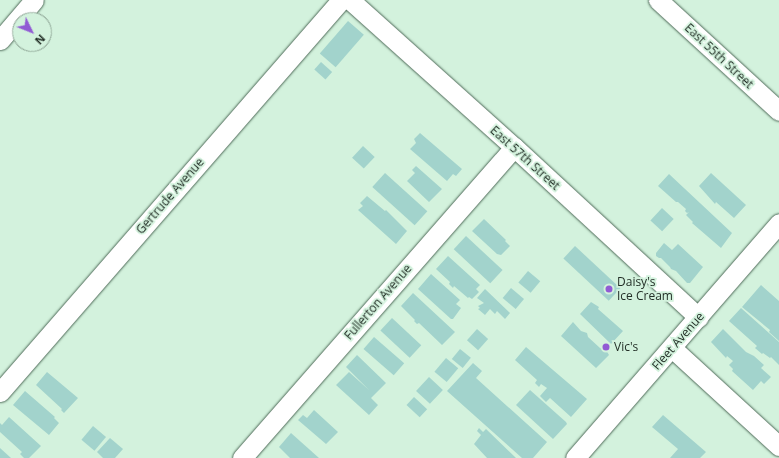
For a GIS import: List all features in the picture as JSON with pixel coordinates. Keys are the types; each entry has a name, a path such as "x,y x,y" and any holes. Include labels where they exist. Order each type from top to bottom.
{"street":[{"path":"0,40 34,0"},
{"name":"Gertrude Avenue","path":"0,392 341,0"},
{"name":"East 57th Street","path":"350,0 514,147 698,317"},
{"name":"East 55th Street","path":"658,0 779,111"},
{"name":"Fullerton Avenue","path":"242,458 514,147"},
{"name":"Fleet Avenue","path":"575,458 779,223"},
{"path":"672,348 779,446"}],"building":[{"path":"348,21 364,35 336,67 320,53"},
{"path":"321,62 332,72 325,79 314,69"},
{"path":"420,133 462,169 456,176 453,174 447,181 410,149 416,143 414,139"},
{"path":"363,146 375,157 364,169 352,158"},
{"path":"416,166 442,189 429,202 407,181 415,173 412,170"},
{"path":"385,173 427,211 415,225 372,187"},
{"path":"711,173 746,205 734,218 716,202 715,204 699,186"},
{"path":"669,174 732,233 721,248 692,223 693,222 686,215 689,212 687,213 685,211 686,209 658,186"},
{"path":"367,196 385,211 386,210 407,231 396,244 358,210 363,206 360,203"},
{"path":"662,208 674,219 662,231 650,220"},
{"path":"484,219 506,240 505,241 510,246 501,255 497,254 472,231"},
{"path":"466,236 503,270 490,283 454,249"},
{"path":"664,243 672,250 678,244 703,267 690,283 687,283 676,271 671,269 661,258 656,256 656,253"},
{"path":"575,246 620,288 609,301 563,258"},
{"path":"448,256 480,285 476,289 479,292 472,299 469,297 468,298 454,286 453,288 449,284 450,282 436,269"},
{"path":"528,271 540,281 531,293 518,282"},
{"path":"431,274 460,300 456,304 461,308 453,319 451,319 418,289"},
{"path":"761,285 779,301 779,341 769,332 770,330 742,307"},
{"path":"511,288 524,299 516,309 503,298"},
{"path":"485,289 510,313 505,319 497,311 495,314 490,309 485,315 478,309 480,308 478,306 484,303 477,298"},
{"path":"413,293 455,332 442,345 419,323 417,324 401,306"},
{"path":"591,302 599,307 598,309 623,331 611,344 580,314"},
{"path":"741,308 779,342 779,365 771,357 770,358 763,353 762,354 755,348 757,346 729,321"},
{"path":"392,318 421,345 410,358 380,330"},
{"path":"573,322 581,331 587,333 588,337 600,348 606,350 609,355 596,368 561,336"},
{"path":"477,329 488,339 478,350 467,340"},
{"path":"723,329 746,352 754,356 764,365 761,368 771,377 764,384 761,381 753,390 732,371 733,369 729,365 733,361 727,356 726,358 711,342"},
{"path":"374,337 404,363 394,375 364,349"},
{"path":"526,347 587,399 571,417 550,398 546,402 540,396 547,388 541,384 539,387 535,383 537,380 515,360"},
{"path":"460,349 471,358 463,368 452,359"},
{"path":"357,355 386,383 371,398 378,405 369,415 336,385 349,372 369,390 346,367"},
{"path":"446,358 458,368 447,382 434,372"},
{"path":"473,363 482,371 476,378 547,442 533,458 522,458 447,391"},
{"path":"47,372 78,398 64,413 61,410 62,409 36,385"},
{"path":"429,377 443,390 430,404 416,391"},
{"path":"530,390 567,424 553,439 516,405"},
{"path":"25,391 55,417 54,418 59,423 49,435 13,405"},
{"path":"414,397 427,409 420,417 406,405"},
{"path":"314,410 338,432 326,444 298,420 303,415 307,418"},
{"path":"663,415 706,452 700,458 670,458 678,449 652,427"},
{"path":"9,417 41,446 29,458 24,458 20,454 22,452 0,432 0,423 2,425"},
{"path":"93,426 106,437 94,451 81,440"},
{"path":"479,428 483,432 486,429 516,458 487,458 474,444 481,435 477,431"},
{"path":"291,433 319,458 290,458 279,447"},
{"path":"110,438 123,449 115,458 103,458 97,452"},
{"path":"0,448 11,458 0,458"}],"place":[{"name":"Daisy's Ice Cream","path":"609,289"},
{"name":"Vic's","path":"606,347"}]}
